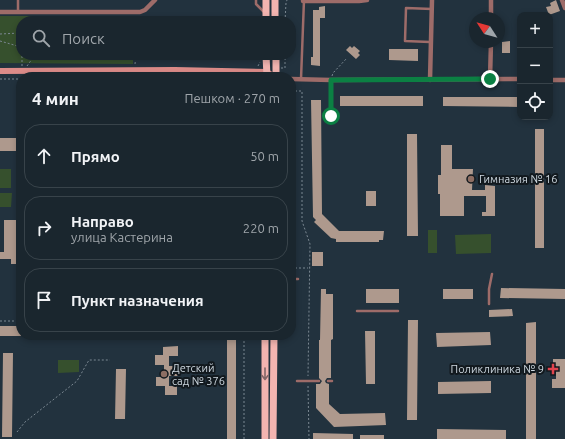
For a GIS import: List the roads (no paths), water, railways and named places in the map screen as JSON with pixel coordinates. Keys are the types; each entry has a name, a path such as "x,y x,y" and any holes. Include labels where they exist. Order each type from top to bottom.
{"main road":[{"path":"266,0 266,16"},
{"path":"275,0 275,16"},
{"path":"266,60 266,72"},
{"path":"275,72 276,60"},
{"path":"265,340 265,439"},
{"path":"272,439 274,340"}],"street":[{"path":"0,12 140,12 145,10 155,0"},
{"path":"303,1 367,0"},
{"path":"430,80 432,0"},
{"path":"491,0 491,12"},
{"path":"562,0 565,8"},
{"path":"490,79 491,48"},
{"path":"0,71 174,70 211,72"},
{"path":"296,79 517,79"},
{"path":"553,80 565,80"}],"lane":[{"path":"18,0 18,12"},
{"path":"256,0 256,4 265,16"},
{"path":"301,79 303,1"},
{"path":"431,42 405,41 406,8 432,9"},
{"path":"331,80 331,116"},
{"path":"489,304 489,289 492,274"},
{"path":"356,311 398,311"},
{"path":"297,381 319,381"}],"place":[{"name":"Гимназия № 16","path":"471,179"},
{"name":"Поликлиника № 9","path":"553,369"},
{"name":"Детский сад № 376","path":"164,374"}]}
